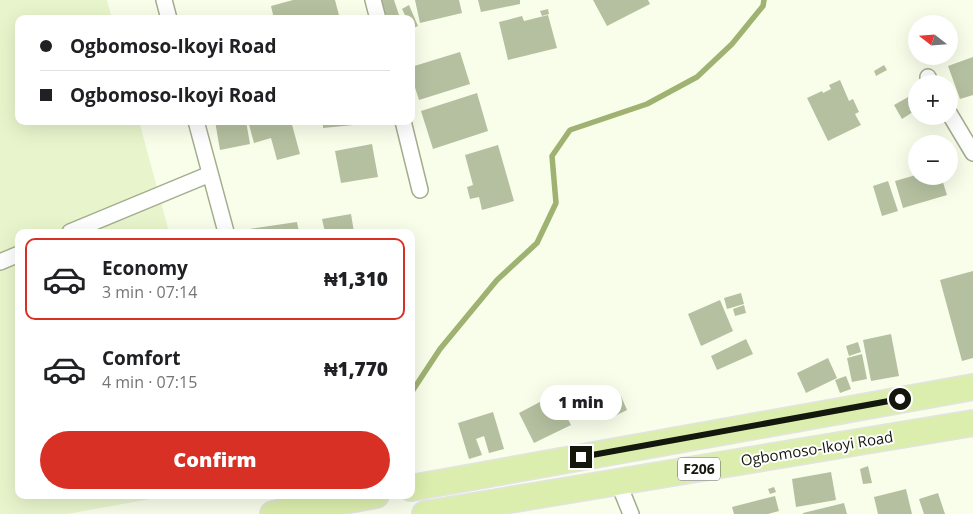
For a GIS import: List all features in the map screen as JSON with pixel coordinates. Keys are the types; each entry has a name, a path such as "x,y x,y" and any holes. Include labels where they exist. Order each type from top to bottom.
{"main road":[{"name":"F206","path":"415,487 973,387"},
{"name":"Ogbomoso-Ikoyi Road","path":"425,514 973,423"},
{"path":"273,514 298,502 331,499"}],"street":[{"path":"165,0 168,15"},
{"path":"373,0 377,15"},
{"path":"197,125 225,229"},
{"path":"404,125 420,190"},
{"path":"956,125 973,153"},
{"path":"77,229 210,174"},
{"path":"0,262 15,256"},
{"path":"618,482 631,514"}],"shaded area":[{"path":"0,0 107,0 111,15 15,15 15,125 140,125 168,229 15,229 15,499 151,499 67,514 0,514"}],"building":[{"path":"293,0 335,0 339,15 273,15 271,6"},
{"path":"380,0 394,0 399,15 386,15"},
{"path":"415,0 459,0 462,13 420,23"},
{"path":"478,0 520,0 520,4 481,12"},
{"path":"593,0 648,0 650,4 607,26"},
{"path":"409,5 413,15 405,15 402,9"},
{"path":"548,9 549,14 542,16 540,11"},
{"path":"548,15 557,48 508,60 499,22 522,16 524,21"},
{"path":"460,52 470,84 419,100 415,88 415,66"},
{"path":"973,57 973,95 960,99 958,94 958,75 951,75 948,66 958,65 958,62"},
{"path":"884,65 887,70 876,76 874,71"},
{"path":"840,80 849,101 853,99 859,112 855,114 861,125 828,141 807,98 831,89 829,85"},
{"path":"477,93 488,131 433,149 421,111"},
{"path":"908,97 908,115 902,119 894,105"},
{"path":"216,125 247,125 250,144 220,150"},
{"path":"249,125 292,125 300,154 277,160 271,138 254,143"},
{"path":"323,125 354,125 323,128"},
{"path":"372,144 378,177 341,183 335,151"},
{"path":"498,145 514,201 482,210 479,197 470,199 467,187 473,185 465,155"},
{"path":"908,177 908,185 944,185 947,195 903,208 895,181"},
{"path":"888,181 898,211 882,216 873,186"},
{"path":"351,214 354,229 324,229 322,219"},
{"path":"297,222 298,229 249,229"},
{"path":"973,271 973,358 962,361 940,280"},
{"path":"741,293 744,304 727,309 724,298"},
{"path":"720,300 733,331 701,346 688,314"},
{"path":"744,305 746,313 735,316 733,309"},
{"path":"891,334 899,376 871,381 863,340"},
{"path":"746,339 753,354 717,370 711,356"},
{"path":"858,342 861,352 849,356 846,346"},
{"path":"862,354 867,379 852,382 847,358"},
{"path":"828,358 837,378 806,393 797,373"},
{"path":"846,376 851,389 840,393 835,380"},
{"path":"555,394 571,425 534,443 519,413"},
{"path":"621,396 627,410 615,416 608,403"},
{"path":"493,412 504,449 489,453 484,436 476,439 482,455 469,459 458,423"},
{"path":"868,466 872,483 863,484 860,469"},
{"path":"831,472 836,500 796,507 792,479"},
{"path":"774,487 776,492 770,494 768,489"},
{"path":"906,489 912,514 878,514 874,497"},
{"path":"938,493 945,514 924,514 919,499"},
{"path":"775,496 779,511 768,514 734,514 732,507"},
{"path":"844,503 847,514 803,514 803,513"}],"waterway":[{"path":"415,387 440,349 497,280 537,243 556,203 552,156 570,130 647,104 697,77 732,44 763,6 764,0"}],"route":[{"path":"581,457 900,399"}]}
